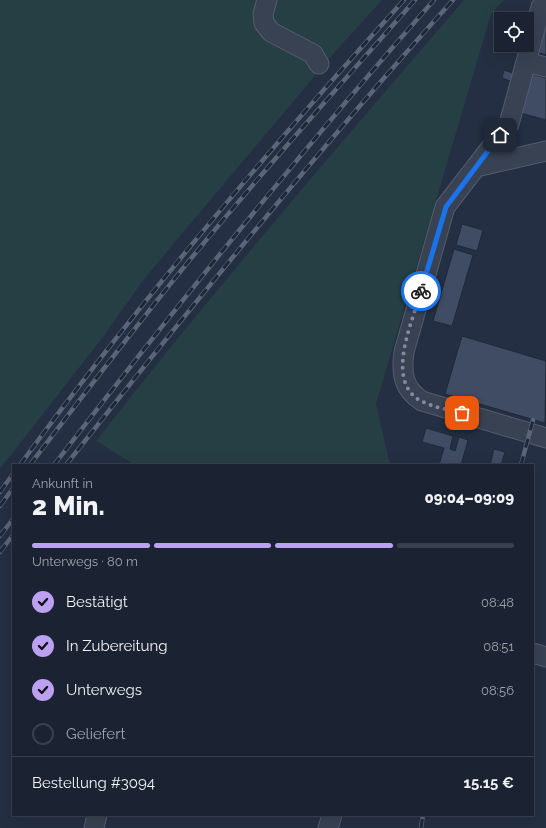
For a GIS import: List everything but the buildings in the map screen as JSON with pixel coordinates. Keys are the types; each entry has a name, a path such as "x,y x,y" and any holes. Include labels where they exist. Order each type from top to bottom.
{"lane":[{"path":"267,0 263,14 264,23 270,32 313,54 319,64"},
{"path":"546,9 541,7 509,124 446,207 404,352 403,375 406,386 413,395 422,402 546,438"},
{"path":"526,62 546,67"},
{"path":"476,167 546,151"},
{"path":"534,653 546,657"},
{"path":"94,828 97,816"},
{"path":"328,828 332,816"}],"green space":[{"path":"0,0 382,0 334,53 144,279 103,337 0,469"},
{"path":"464,0 504,0 491,14 376,404 390,464 133,464 96,441 231,273"}],"railway":[{"path":"21,464 158,286 254,170 404,0"},
{"path":"31,464 176,276 224,218 415,0"},
{"path":"55,464 146,346 287,172 434,0"},
{"path":"67,464 160,346 304,171 453,0"},
{"path":"521,464 533,420"},
{"path":"0,492 12,475"},
{"path":"0,506 12,489"},
{"path":"0,536 12,520"},
{"path":"0,552 12,536"},
{"path":"421,828 423,816"}],"way so far":[{"path":"421,291 402,364 406,386 413,395 422,402 462,413"}],"route":[{"path":"421,291 446,207 500,135"}]}
